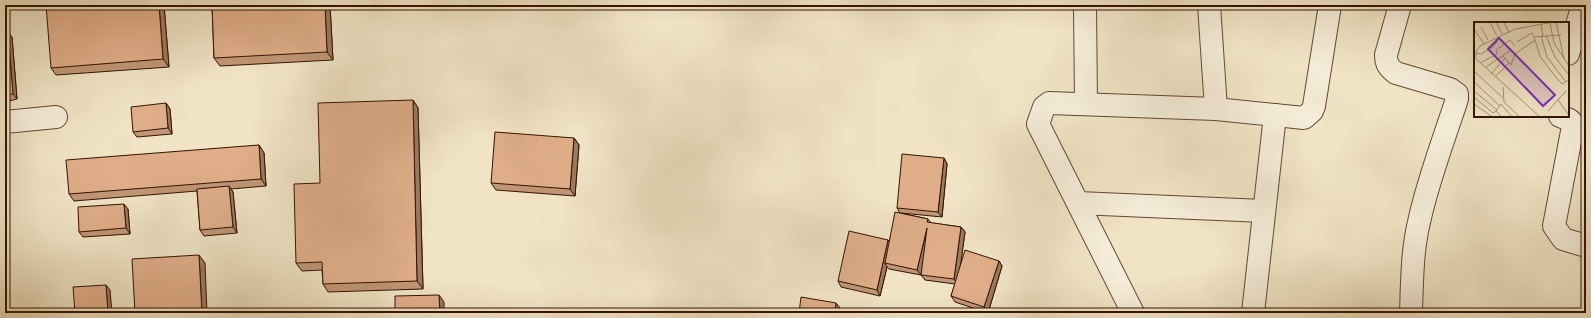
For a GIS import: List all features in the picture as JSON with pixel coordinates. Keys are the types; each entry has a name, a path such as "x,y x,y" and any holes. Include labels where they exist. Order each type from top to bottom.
{"street":[{"path":"1085,5 1086,104"},
{"path":"1209,5 1216,109"},
{"path":"1133,313 1038,124 1040,113 1049,103 1216,109 1304,118 1312,112 1330,5"},
{"path":"1400,5 1386,55 1386,62 1390,69 1396,73 1450,89 1457,94 1457,99 1426,192 1418,223 1413,268 1411,313"},
{"path":"1569,51 1583,5"},
{"path":"1253,313 1275,115"},
{"path":"5,122 56,117"},
{"path":"1564,117 1568,118 1573,123 1573,126 1554,226 1563,239 1586,246"},
{"path":"1078,203 1264,211"}],"building":[{"path":"46,5 159,5 163,59 51,68"},
{"path":"212,5 325,5 327,52 214,58"},
{"path":"5,32 8,32 13,94 5,95"},
{"path":"413,100 417,281 323,284 322,262 296,263 294,184 320,183 318,103"},
{"path":"166,103 168,128 133,132 131,107"},
{"path":"495,132 574,138 570,189 491,183"},
{"path":"259,145 261,179 69,194 66,160"},
{"path":"902,154 944,158 938,212 897,208"},
{"path":"229,186 233,227 200,230 197,189"},
{"path":"124,204 126,228 79,232 78,207"},
{"path":"895,212 928,219 927,222 961,227 954,279 921,275 927,228 917,270 885,263"},
{"path":"849,231 888,240 877,290 838,281"},
{"path":"965,250 999,261 984,307 951,296"},
{"path":"199,255 202,313 135,313 132,259"},
{"path":"106,285 108,313 75,313 73,287"},
{"path":"439,295 440,313 395,313 395,296"},
{"path":"801,297 836,303 835,313 799,313"}]}
